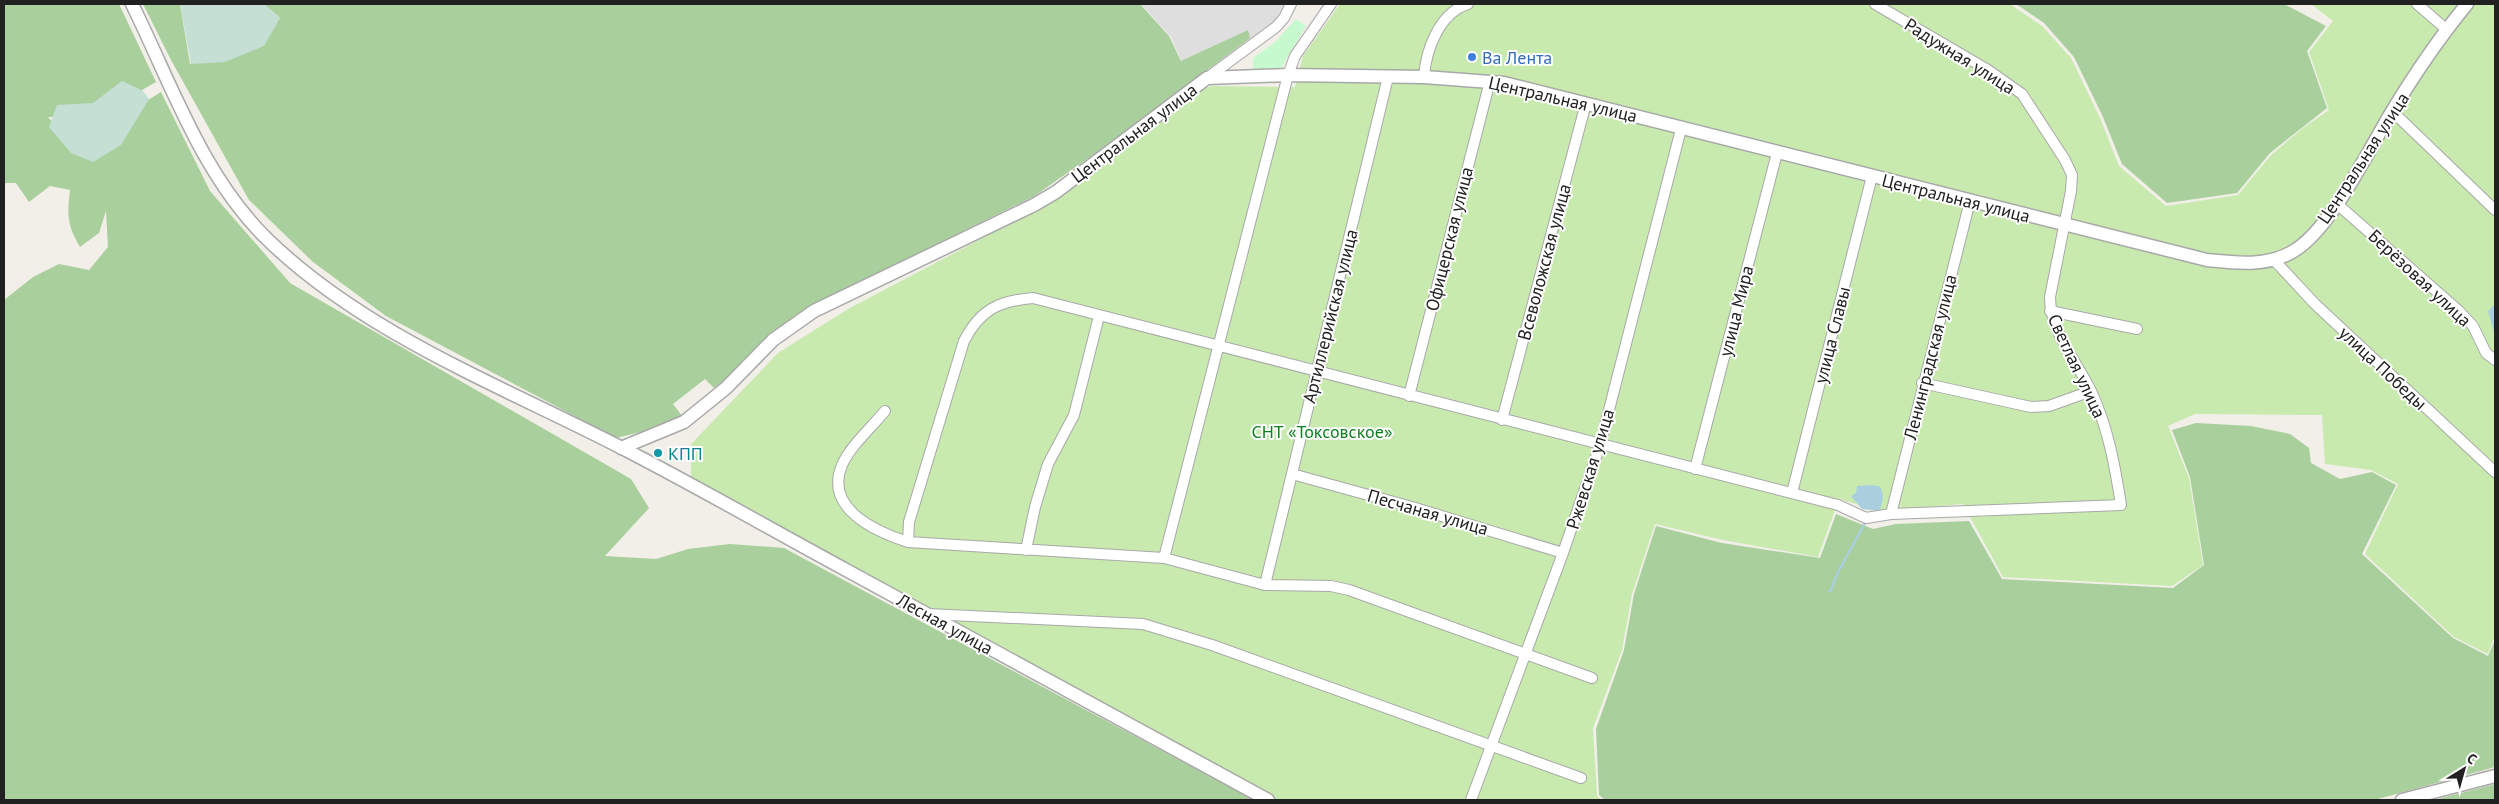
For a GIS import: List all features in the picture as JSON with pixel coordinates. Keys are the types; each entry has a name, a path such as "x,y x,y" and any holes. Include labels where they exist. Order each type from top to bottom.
{"street":[{"name":"Лесная улица","path":"132,4 194,134 223,187 263,236 310,278 361,314 496,387 621,448 1268,800"},
{"path":"1207,78 1276,27 1284,18 1291,4"},
{"path":"1164,558 1288,75 1295,56 1331,4"},
{"path":"1424,77 1425,62 1430,45 1451,14 1468,4"},
{"name":"Радужная улица","path":"1875,4 1988,70 2022,94 2065,160 2072,175 2066,226"},
{"path":"2417,4 2446,29"},
{"name":"Центральная улица","path":"621,448 684,422 726,388 773,340 814,311 1034,205 1056,192 1207,78 1288,75 1424,77 1490,81 2066,226 2207,260 2234,263 2274,260 2294,251 2314,234 2336,203 2392,111 2446,29 2467,4"},
{"name":"Артиллерийская улица","path":"1265,585 1388,77"},
{"name":"Офицерская улица","path":"1409,396 1490,81"},
{"name":"Всеволожская улица","path":"1502,420 1586,104"},
{"path":"2392,111 2495,210"},
{"name":"Ржевская улица","path":"1471,800 1564,553 1600,445 1681,129"},
{"name":"улица Мира","path":"1695,469 1777,153"},
{"name":"улица Славы","path":"1792,493 1872,176"},
{"name":"Ленинградская улица","path":"1891,514 1922,383 1970,201"},
{"name":"Берёзовая улица","path":"2336,203 2459,311 2473,326 2486,352 2495,360"},
{"name":"Светлая улица","path":"1891,514 2121,506 2112,450 2091,391 2055,327 2050,312 2050,297 2066,226"},
{"name":"улица Победы","path":"2274,260 2315,304 2495,472"},
{"path":"908,542 908,522 964,341 973,323 985,313 1011,300 1033,298 1838,505 1866,518 1891,514"},
{"path":"2050,312 2137,328"},
{"path":"1026,550 1035,507 1048,464 1074,415 1099,316"},
{"path":"1922,383 2015,406 2031,408 2049,406 2091,391"},
{"path":"885,411 851,451 842,465 838,480 838,495 848,510 867,524 908,542 1164,558 1265,585 1331,586 1349,590 1592,678"},
{"name":"Песчаная улица","path":"1292,474 1412,507 1564,553"},
{"path":"928,614 1142,624 1212,645 1581,778"},
{"path":"2402,800 2495,776"}],"shaded area":[{"path":"1141,4 1285,4 1274,22 1191,82 1171,37"}],"green space":[{"path":"4,4 119,4 156,82 97,116 48,117 75,146 161,92 210,191 290,283 631,479 649,508 605,556 656,559 688,549 730,544 784,548 1254,800 4,800 4,300 33,277 59,264 89,270 108,247 106,211 99,233 80,247 70,226 68,206 70,190 50,186 29,202 16,183 4,183"},
{"path":"143,4 180,4 190,64 280,18 264,4 1140,4 1169,36 1181,61 1248,30 1250,38 1110,143 1033,197 809,307 769,334 731,375 714,388 705,379 673,404 683,417 662,427 616,438 386,316 313,262 249,200 171,60"},
{"path":"180,4 264,4 280,18 264,46 225,62 191,64"},
{"name":"СНТ «Токсовское»","path":"1340,4 2010,4 2042,26 2071,58 2100,118 2119,166 2166,206 2238,195 2271,155 2303,128 2329,110 2309,52 2333,21 2311,4 2495,4 2495,635 2488,654 2454,637 2365,554 2398,484 2371,470 2325,464 2322,415 2195,414 2168,426 2189,478 2203,565 2172,586 2003,577 1963,504 1879,511 1839,499 1818,557 1723,540 1655,524 1632,594 1622,650 1593,728 1597,796 1602,800 1277,800 691,478 691,444 778,353 848,309 1038,209 1196,91 1212,86 1295,87 1303,56"},
{"path":"2016,4 2284,4 2326,26 2307,51 2327,108 2270,153 2237,193 2167,203 2122,164 2103,117 2074,57 2044,23"},
{"path":"1296,19 1306,26 1278,73 1253,71 1253,58 1275,42"},
{"path":"122,81 143,91 149,99 121,145 93,162 71,153 49,127 57,105 93,103"},
{"path":"2196,423 2251,426 2290,434 2309,448 2311,463 2340,479 2372,472 2396,485 2362,554 2453,638 2488,656 2495,640 2495,767 2374,800 1605,800 1599,795 1596,729 1624,650 1634,594 1656,526 1722,543 1820,558 1836,514 1873,529 1896,524 1969,521 2002,579 2173,588 2204,565 2190,477 2172,430"},
{"path":"2495,784 2495,800 2434,800"}],"water":[{"path":"2495,304 2495,336 2488,311"},
{"path":"1857,486 1879,486 1882,491 1882,502 1879,511 1862,509 1851,496 1856,493"}],"waterway":[{"path":"1829,591 1866,521"}],"place":[{"name":"Ва Лента","path":"1472,57"},
{"name":"КПП","path":"658,453"}]}
